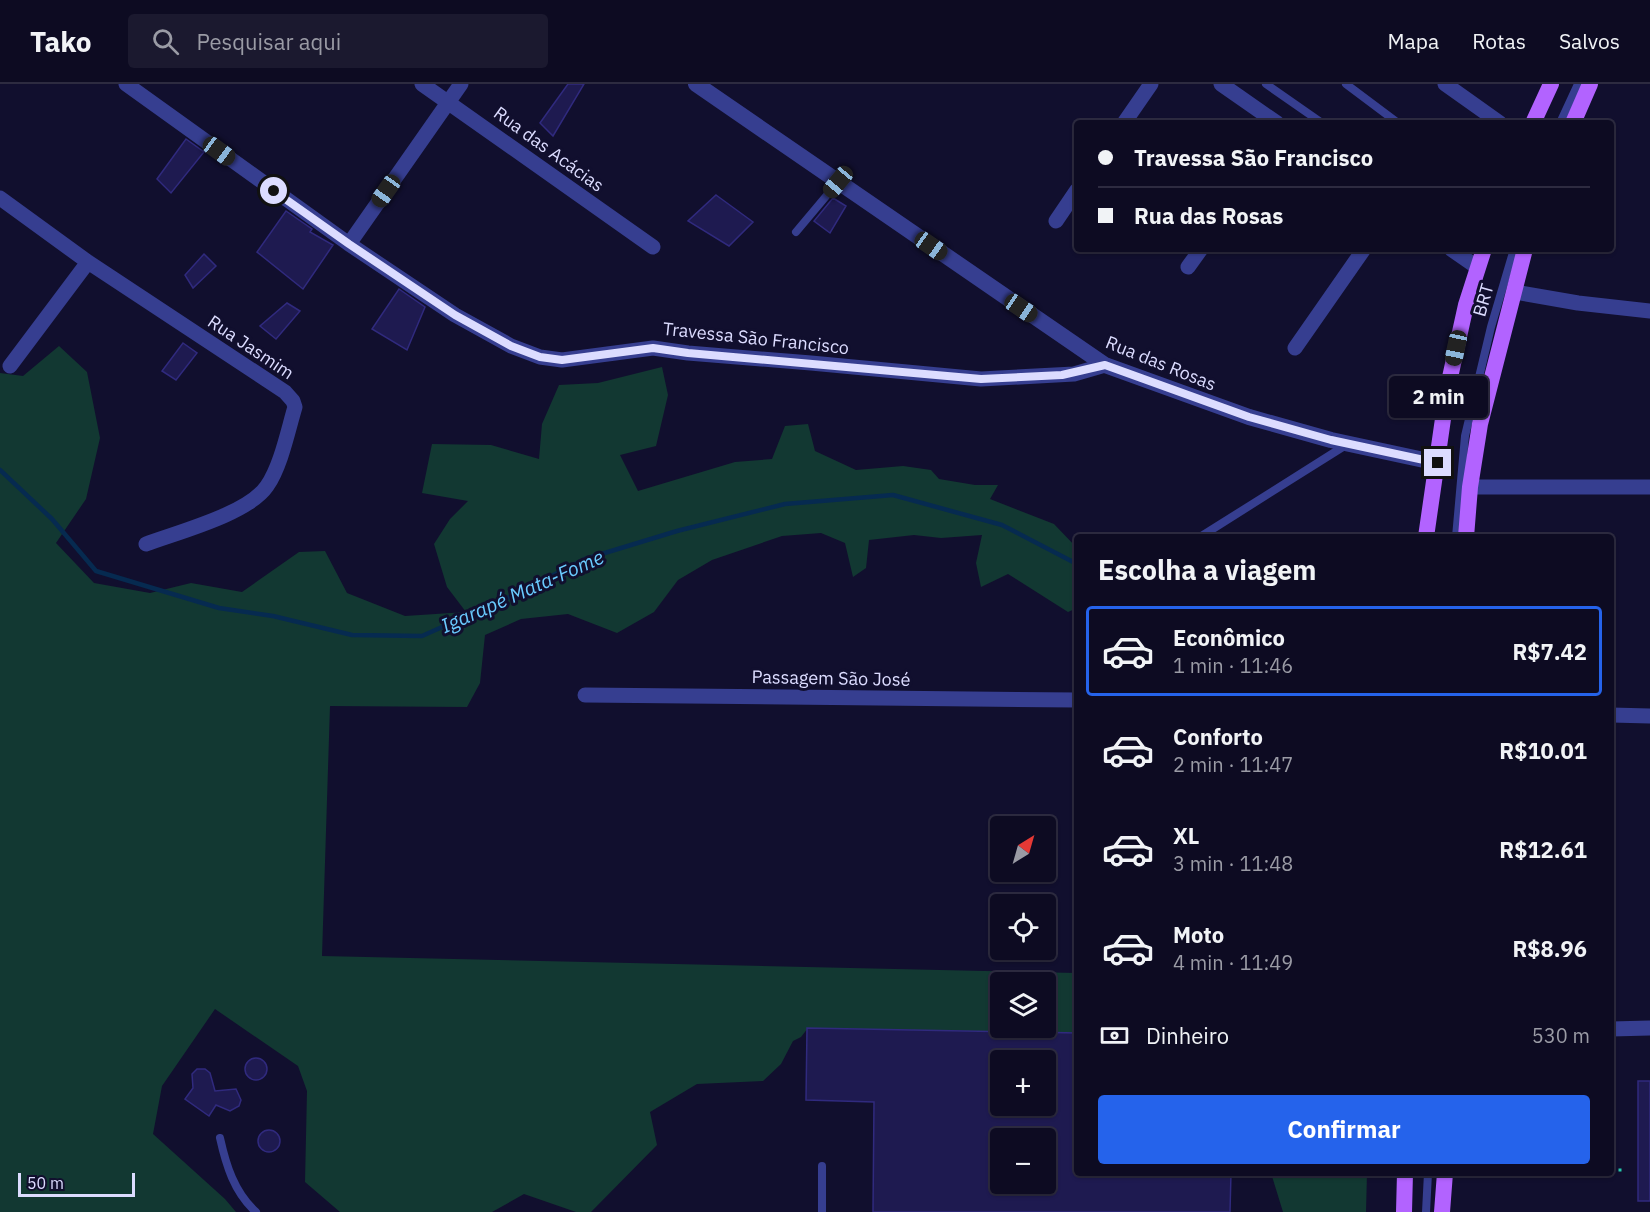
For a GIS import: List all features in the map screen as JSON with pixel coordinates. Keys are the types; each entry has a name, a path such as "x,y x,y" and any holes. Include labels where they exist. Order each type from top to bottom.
{"main road":[{"path":"1534,120 1551,84"},
{"path":"1574,120 1590,84"},
{"path":"1426,534 1447,391 1477,267 1483,252"},
{"path":"1466,534 1470,487 1480,424 1524,252"},
{"path":"1404,1212 1405,1176"},
{"path":"1442,1212 1445,1176"}],"street":[{"name":"Travessa São Francisco","path":"126,84 349,244 455,315 511,346 540,357 562,360 653,348 981,379 1058,375 1105,365"},
{"name":"Rua das Acácias","path":"422,84 653,247"},
{"path":"349,244 461,84"},
{"name":"Rua das Rosas","path":"696,84 1105,365 1249,417 1348,444 1438,463"},
{"path":"1126,120 1151,84"},
{"path":"1221,84 1273,120"},
{"path":"1445,84 1496,120"},
{"path":"1056,221 1074,194"},
{"name":"Rua Jasmim","path":"0,198 88,262 285,392 293,401 295,407 273,474 262,493 234,512 146,544"},
{"path":"1188,267 1199,252"},
{"path":"1295,348 1362,252"},
{"path":"1455,252 1477,267"},
{"path":"10,366 88,262"},
{"path":"1515,292 1578,303 1650,311"},
{"path":"1470,487 1650,487"},
{"name":"Passagem São José","path":"585,695 1074,700"},
{"path":"1614,715 1650,716"},
{"path":"1614,1029 1650,1028"}],"lane":[{"path":"1266,84 1318,120"},
{"path":"1346,84 1394,120"},
{"path":"1561,120 1578,84"},
{"path":"796,232 838,182"},
{"name":"BRT","path":"1456,534 1465,436 1491,327 1513,252"},
{"path":"1205,534 1348,444"},
{"path":"220,1137 227,1168 237,1189 256,1212"},
{"path":"822,1166 822,1212"},
{"path":"1426,1212 1428,1176"}],"path":[{"path":"1614,1170 1624,1170"}],"green space":[{"path":"59,346 87,372 100,438 86,499 56,543 94,583 150,593 191,583 242,592 299,552 325,551 347,593 405,616 466,612 447,587 434,544 450,519 468,501 422,493 432,444 491,445 539,459 542,424 559,385 598,383 662,367 668,395 656,446 620,455 638,491 735,462 772,459 785,426 808,424 815,451 856,470 903,466 931,470 939,479 975,485 998,485 990,499 1054,524 1074,545 1074,609 1068,612 1008,574 981,587 976,563 982,535 941,538 914,535 869,540 866,568 853,577 845,543 821,533 782,536 712,560 678,580 654,612 617,633 568,614 521,619 485,635 480,683 467,707 330,706 322,956 1033,972 990,972 990,1031 808,1028 801,1037 793,1041 781,1064 763,1081 697,1084 650,1112 657,1145 591,1212 576,1212 524,1194 492,1212 340,1212 305,1182 307,1091 298,1066 215,1009 162,1086 153,1134 225,1199 236,1212 0,1212 0,373 23,376"},
{"path":"1056,973 1074,973 1074,1033 1056,1033"},
{"path":"1272,1176 1367,1176 1366,1212 1283,1212"}],"building":[{"path":"568,84 584,84 553,136 540,123"},
{"path":"186,139 204,152 171,193 157,179"},
{"path":"716,195 753,222 729,246 688,221"},
{"path":"833,198 846,206 830,233 814,221"},
{"path":"286,211 312,229 310,232 333,245 303,289 257,252"},
{"path":"204,254 216,266 193,288 185,275"},
{"path":"399,289 425,307 407,350 372,329"},
{"path":"287,303 300,311 276,339 260,326"},
{"path":"183,343 197,353 176,380 162,371"},
{"path":"807,1028 990,1031 990,1038 1056,1038 1056,1033 1074,1033 1074,1176 1231,1176 1230,1212 873,1212 874,1102 806,1100"},
{"path":"256,1058 264,1061 267,1069 264,1077 256,1080 248,1077 245,1069 248,1061"},
{"path":"197,1069 205,1069 210,1073 215,1091 236,1089 241,1100 239,1106 230,1111 216,1105 209,1116 185,1099 193,1088 192,1074"},
{"path":"1638,1081 1650,1081 1650,1201 1638,1201"},
{"path":"269,1130 277,1133 280,1141 277,1149 269,1152 261,1149 258,1141 261,1133"}],"waterway":[{"name":"Igarapé Mata-Fome","path":"0,470 52,519 96,571 219,608 273,616 352,635 422,636 514,595 585,559 677,531 785,504 893,495 1002,525 1074,562"}],"route":[{"path":"274,191 455,315 511,346 540,357 562,360 653,348 981,379 1074,374 1105,365 1192,399 1249,417 1331,440 1438,463"}]}
